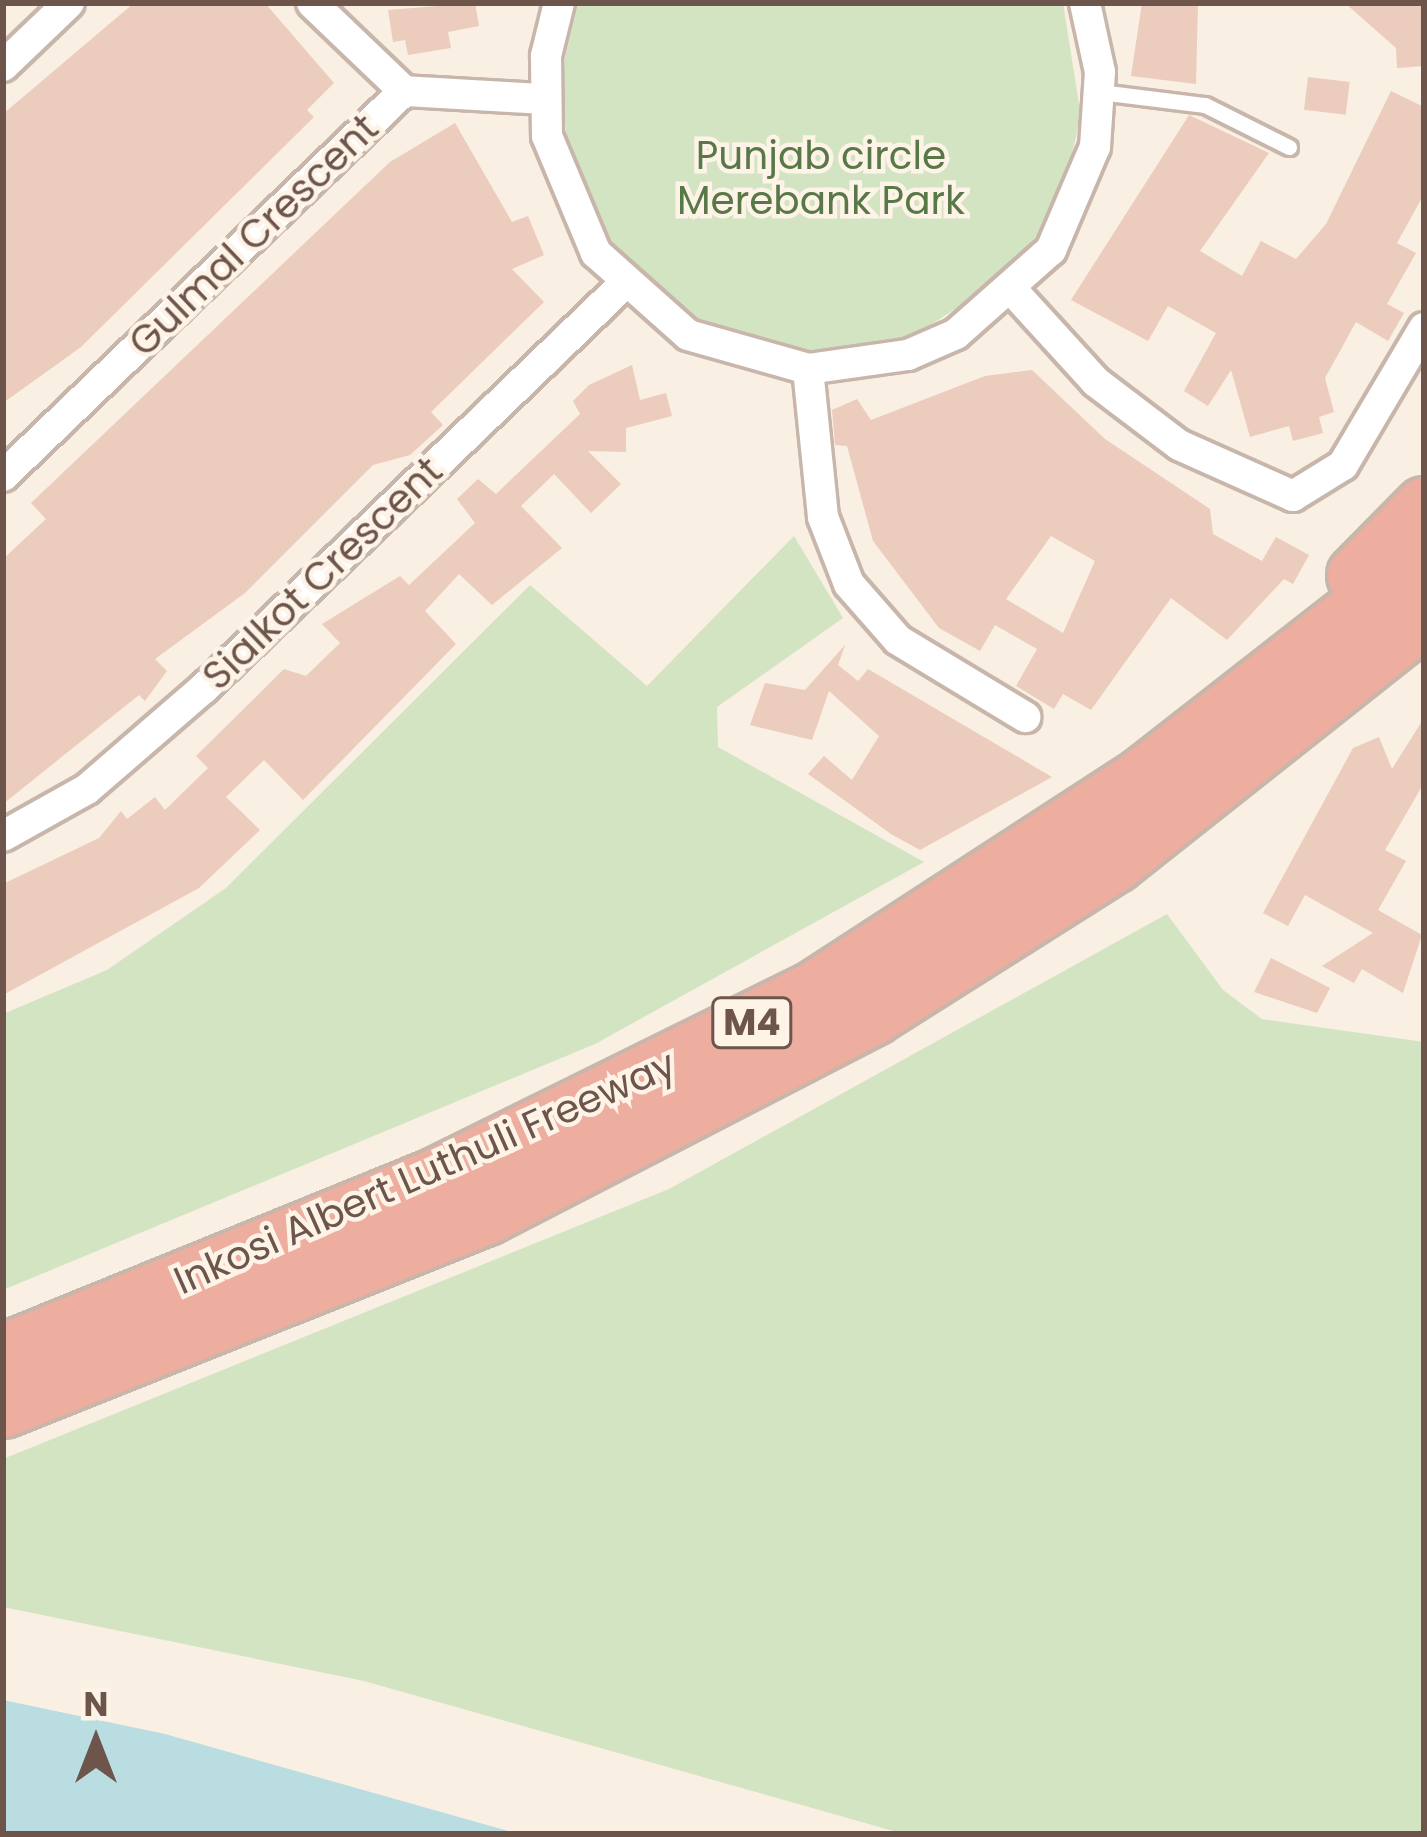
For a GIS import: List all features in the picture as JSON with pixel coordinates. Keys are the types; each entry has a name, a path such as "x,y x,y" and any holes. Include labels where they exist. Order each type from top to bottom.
{"highway":[{"path":"1228,715 1424,506"},
{"name":"Inkosi Albert Luthuli Freeway","path":"3,1352 656,1075 933,919 1228,715 1424,557"},
{"name":"Inkosi Albert Luthuli Freeway","path":"29,1398 486,1215 676,1123 1115,862 1424,617"},
{"path":"1115,862 1424,656"}],"street":[{"path":"3,66 69,3"},
{"path":"312,3 404,91"},
{"path":"559,3 543,99 573,217 622,285 688,335 808,368 908,355 1013,291 1070,218 1100,92 1085,3"},
{"name":"Gulmal Crescent","path":"3,476 404,91 543,99"},
{"name":"Sialkot Crescent","path":"3,836 87,789 202,689 622,285"},
{"path":"1013,291 1096,382 1179,445 1280,494 1308,493 1343,465 1424,328"},
{"path":"808,368 823,518 850,584 898,640 1025,717"}],"lane":[{"path":"1100,92 1205,105 1289,147"}],"green space":[{"name":"Punjab circle Merebank Park","path":"578,3 1063,3 1081,117 1060,200 1013,271 906,341 821,355 697,324 602,238 568,160 561,75"},
{"path":"794,536 843,618 717,707 718,747 924,862 595,1044 3,1290 3,1014 107,970 226,888 530,585 647,686"},
{"path":"1167,914 1223,990 1262,1019 1424,1042 1424,1834 904,1834 364,1681 3,1607 3,1459 669,1189"}],"water":[{"path":"3,1700 165,1734 519,1834 3,1834"}],"building":[{"path":"134,3 265,3 334,83 307,110 314,117 81,347 3,403 3,114"},
{"path":"475,3 479,26 448,32 451,48 408,55 405,40 393,42 388,10"},
{"path":"1142,3 1198,3 1196,84 1131,76"},
{"path":"1345,3 1424,3 1424,66 1397,68 1396,48"},
{"path":"1308,77 1350,82 1346,115 1304,110"},
{"path":"1391,91 1424,107 1424,194 1397,243 1416,253 1387,304 1404,313 1388,341 1356,322 1325,378 1334,412 1319,417 1323,433 1293,441 1289,426 1250,437 1231,370 1208,406 1184,391 1216,333 1168,306 1148,341 1071,300 1189,115 1269,153 1200,251 1242,276 1261,241 1296,259 1326,224"},
{"path":"455,123 512,222 528,216 544,255 512,269 544,302 431,412 443,425 410,455 373,465 245,593 155,659 167,671 145,701 139,695 3,804 3,559 46,519 31,503 390,162"},
{"path":"632,365 640,400 666,393 672,416 626,428 626,452 588,451 621,484 591,513 554,474 521,506 562,548 492,605 459,574 425,611 456,644 303,800 264,760 226,797 260,830 199,888 3,995 3,884 99,838 121,811 127,819 155,797 165,810 208,768 196,756 284,669 306,676 340,643 322,624 400,576 409,585 475,523 457,499 478,479 496,494 580,414 573,401 589,385"},
{"path":"1032,370 1105,439 1210,509 1213,534 1262,561 1276,537 1309,555 1293,584 1284,579 1227,640 1171,598 1091,710 1063,694 1054,709 1016,686 1037,649 995,625 980,651 939,628 873,541 847,446 835,445 832,410 857,399 871,420 985,376","holes":["1051,536 1095,561 1063,633 1006,599"]},
{"path":"845,645 838,665 858,681 868,669 1052,777 920,850 891,834 808,774 824,756 852,780 879,736 829,691 812,740 750,725 765,683 805,690"},
{"path":"1424,718 1424,783 1385,850 1406,861 1378,910 1422,935 1403,993 1362,969 1354,983 1322,966 1373,933 1305,895 1288,926 1263,913 1353,748 1379,737 1392,769"},
{"path":"1271,958 1330,988 1317,1013 1254,992"}]}
